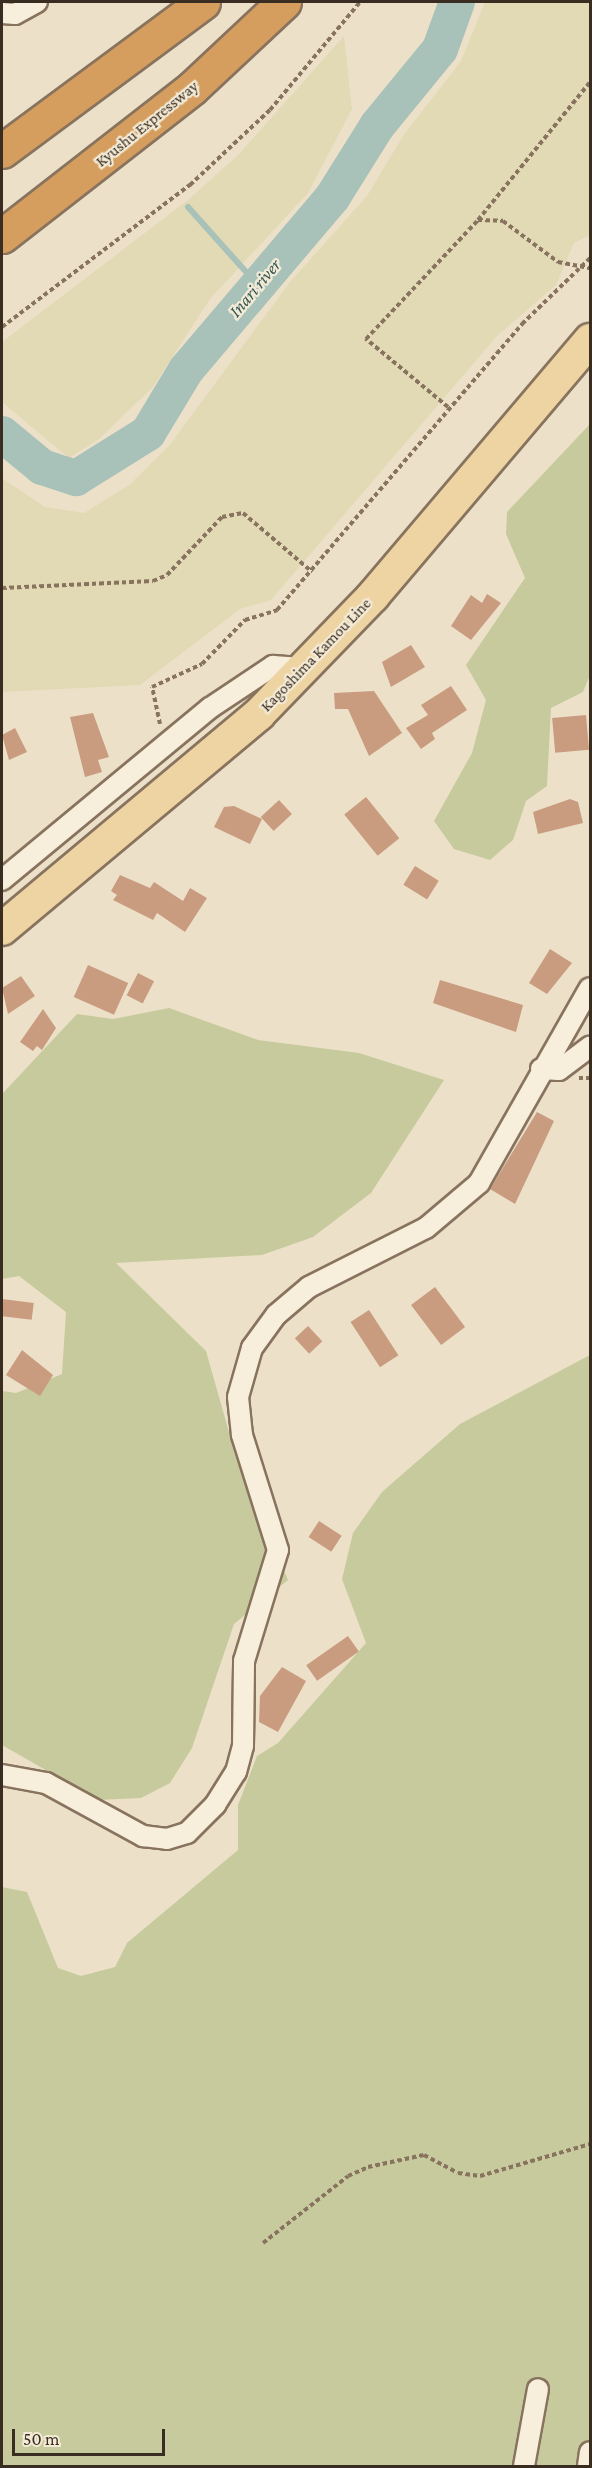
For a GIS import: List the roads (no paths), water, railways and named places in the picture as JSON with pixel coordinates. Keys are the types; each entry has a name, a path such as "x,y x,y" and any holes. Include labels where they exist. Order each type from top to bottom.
{"highway":[{"path":"2,151 203,2"},
{"name":"Kyushu Expressway","path":"2,236 192,88 284,2"}],"main road":[{"name":"Kagoshima Kamou Line","path":"2,929 198,770 305,668 591,340"}],"street":[{"path":"2,13 15,14 37,2"},
{"path":"2,879 210,708 273,666 305,668"},
{"path":"2,1775 46,1783 143,1836 159,1838 187,1833 215,1805 236,1772 243,1746 244,1661 278,1550 242,1435 238,1397 252,1348 276,1315 309,1287 404,1241 455,1206 479,1183 541,1069 591,988"},
{"path":"541,1069 559,1070 591,1047"},
{"path":"524,2466 538,2389"},
{"path":"588,2466 591,2452"}],"waterway":[{"name":"Inari river","path":"2,434 42,467 76,478 148,433 186,370 332,198 377,126 440,49 457,2"},
{"path":"188,207 256,283"}]}
